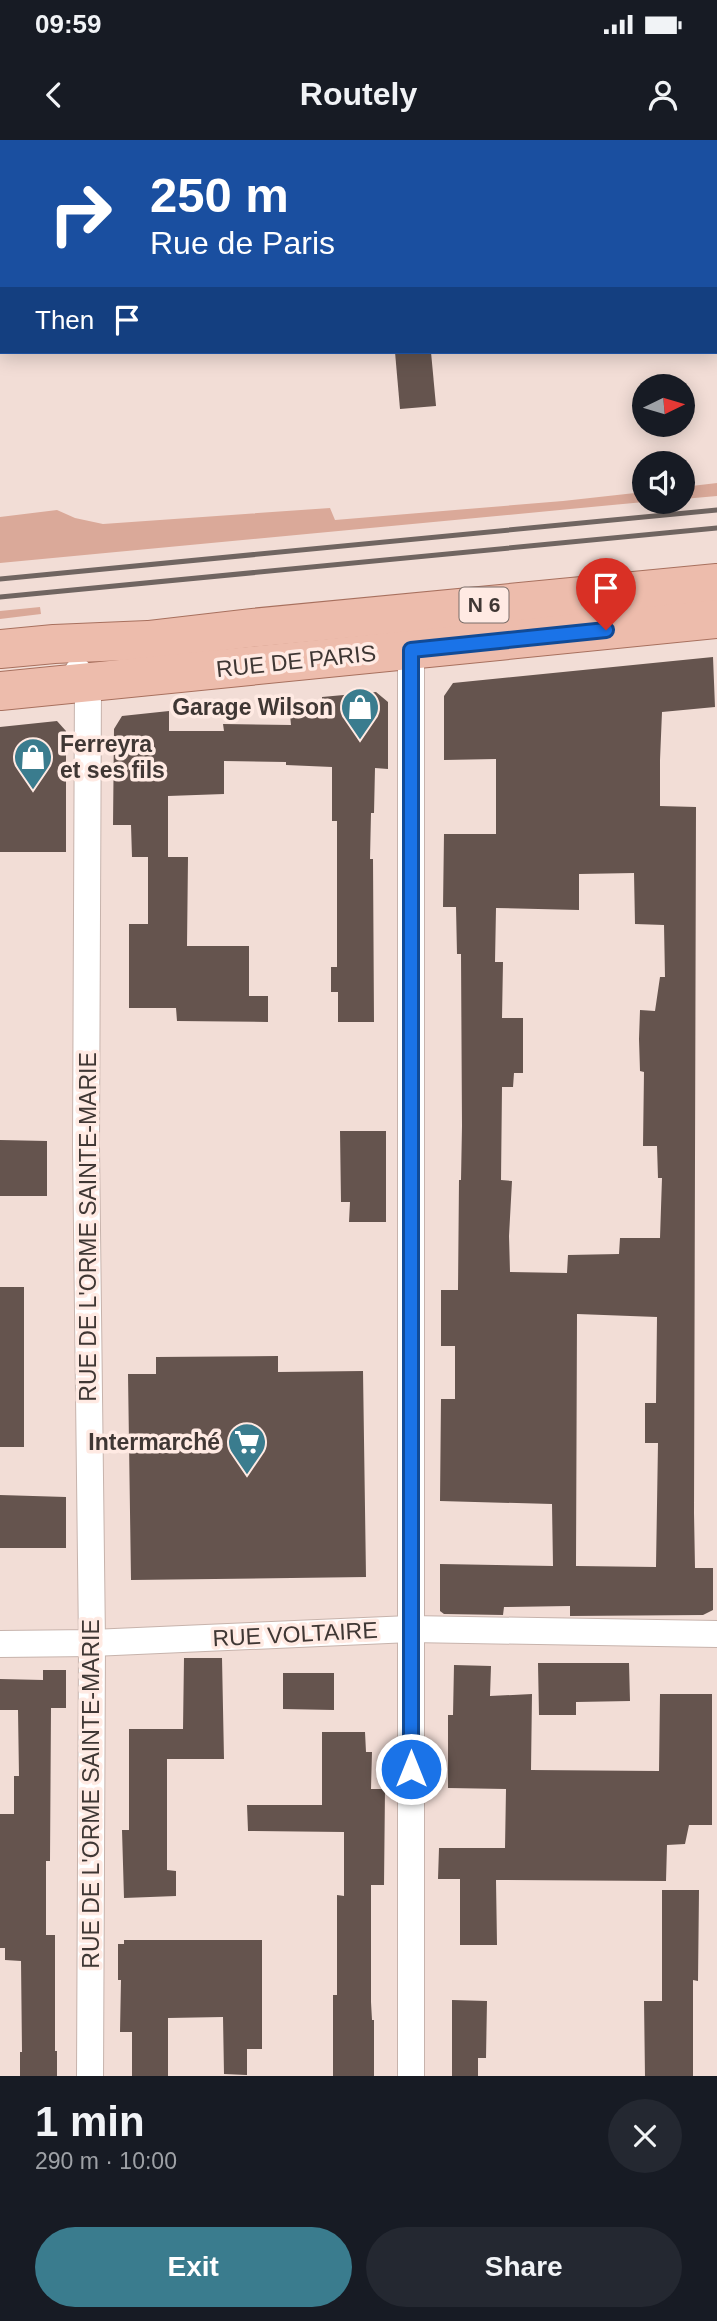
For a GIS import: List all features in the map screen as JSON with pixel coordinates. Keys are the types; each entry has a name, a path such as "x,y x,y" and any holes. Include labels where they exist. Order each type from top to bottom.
{"main road":[{"name":"RUE DE PARIS","path":"0,649 148,640 265,626 717,583"},
{"name":"RUE DE PARIS","path":"0,691 717,619"},
{"name":"N 6","path":"88,682 148,640"}],"street":[{"path":"54,644 88,682"},
{"path":"411,650 411,2076"},
{"name":"RUE DE L'ORME SAINTE-MARIE","path":"88,682 86,1147 92,1643 90,2076"},
{"name":"RUE VOLTAIRE","path":"0,1644 92,1643 410,1629 717,1634"}],"shaded area":[{"path":"717,483 717,496 695,498 695,486"},
{"path":"632,493 632,503 0,563 0,517 57,510 75,518 103,524 330,508 335,520"},
{"path":"40,607 41,614 0,619 0,611"}],"building":[{"path":"395,354 431,354 436,406 400,409"},
{"path":"713,657 715,707 662,712 660,760 660,806 696,807 695,1568 713,1568 713,1610 703,1615 570,1616 570,1606 504,1607 503,1615 444,1614 440,1611 440,1564 553,1566 552,1504 440,1501 441,1399 455,1399 455,1346 441,1346 441,1290 458,1290 462,1126 461,954 457,954 456,907 443,907 444,834 496,834 496,759 444,760 444,696 453,683","holes":["634,873 635,924 664,925 665,977 660,977 655,1011 640,1010 639,1039 640,1071 644,1072 643,1146 657,1146 658,1178 662,1178 660,1238 620,1238 619,1254 568,1255 567,1273 510,1272 512,1181 501,1180 502,1087 513,1087 514,1073 523,1073 523,1018 502,1018 503,962 495,962 496,908 579,910 579,874","577,1314 657,1317 656,1403 645,1403 645,1443 658,1443 656,1567 576,1566"]},
{"path":"376,692 388,702 388,769 375,768 374,813 371,813 374,1022 338,1022 338,992 331,992 331,967 337,967 337,821 332,821 332,767 286,765 286,762 224,761 224,794 168,796 168,857 188,857 187,946 249,946 249,996 268,996 268,1022 177,1021 176,1008 129,1008 129,924 148,924 148,857 132,857 131,825 113,825 114,729 122,716 169,711 169,731 224,731 223,724 291,725 290,715 322,714 322,697"},
{"name":"Ferreyra et ses fils","path":"57,721 66,731 66,852 0,852 0,727"},
{"path":"340,1131 386,1131 386,1222 349,1222 350,1202 341,1202"},
{"path":"0,1140 47,1141 47,1196 0,1196"},
{"path":"0,1287 24,1287 24,1447 0,1447"},
{"name":"Intermarché","path":"278,1356 278,1372 363,1371 366,1577 131,1580 128,1374 156,1374 156,1357"},
{"path":"0,1495 66,1497 66,1548 0,1548"},
{"path":"184,1658 222,1658 224,1759 167,1759 167,1870 176,1871 176,1896 124,1898 122,1830 129,1830 129,1729 183,1729"},
{"path":"538,1663 629,1663 630,1701 576,1702 576,1715 539,1715"},
{"path":"454,1665 491,1666 490,1696 532,1694 531,1770 659,1771 660,1694 712,1694 712,1825 689,1825 685,1844 667,1845 666,1881 496,1880 497,1945 460,1945 460,1879 438,1879 439,1848 505,1848 506,1789 448,1788 448,1715 453,1715"},
{"path":"43,1670 66,1670 66,1708 51,1708 50,1861 46,1861 46,1935 55,1935 57,2076 20,2076 21,1961 5,1960 5,1948 0,1948 0,1814 14,1814 14,1776 19,1776 18,1710 0,1710 0,1679 43,1680"},
{"path":"283,1673 334,1673 334,1710 283,1709"},
{"path":"322,1732 365,1732 366,1752 372,1752 371,1789 385,1789 384,1885 371,1885 374,2076 333,2076 333,1995 337,1995 337,1895 344,1896 344,1832 248,1831 247,1805 322,1805"},
{"path":"662,1890 699,1890 698,1981 693,1980 693,2076 645,2076 644,2001 662,2001"},
{"path":"124,1940 262,1940 262,2049 247,2049 247,2075 224,2074 223,2017 168,2018 168,2076 132,2076 132,2032 120,2032 121,1980 118,1980 118,1944 124,1944"},
{"path":"452,2000 487,2001 486,2058 478,2058 478,2076 452,2076"}],"railway":[{"path":"0,579 717,510"},
{"path":"0,597 717,528"}],"place":[{"name":"Garage Wilson","path":"360,741"},
{"name":"Ferreyra et ses fils","path":"33,791"},
{"name":"Intermarché","path":"247,1476"}],"route":[{"path":"411,1769 411,650 606,630"}]}
